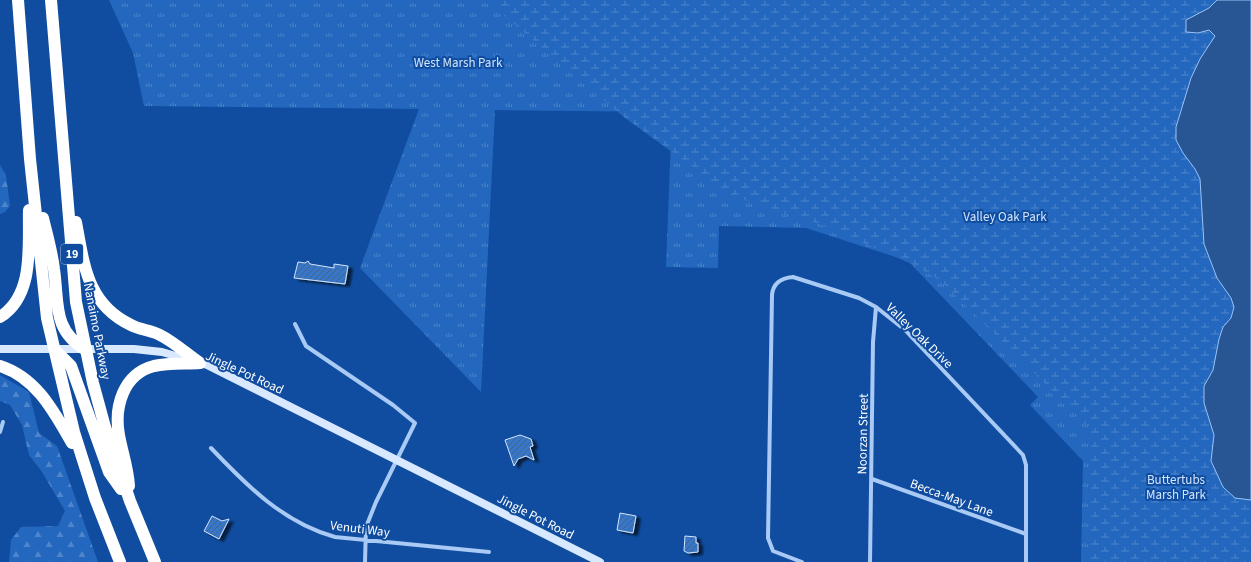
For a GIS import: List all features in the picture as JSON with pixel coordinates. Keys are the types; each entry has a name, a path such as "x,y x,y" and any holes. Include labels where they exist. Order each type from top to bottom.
{"highway":[{"path":"18,0 30,159 46,313 64,396 81,455 95,498 120,562"},
{"name":"Nanaimo Parkway","path":"51,0 76,302 105,427 130,501 155,562"},
{"path":"65,157 84,263 90,284 99,300 116,316 132,326 160,335 200,363"},
{"path":"0,317 19,297 28,272 30,159"},
{"path":"30,159 54,269 59,316 63,328 70,338 86,350"},
{"path":"55,350 71,366 109,472 130,501"},
{"path":"130,501 128,470 118,422 118,411 124,389 137,375 155,366 200,363"},
{"path":"0,366 19,375 43,396 81,455"}],"main road":[{"name":"Jingle Pot Road","path":"0,349 134,349 162,352 200,363 225,374 600,562"}],"street":[{"name":"Valley Oak Drive","path":"802,562 773,551 768,538 772,291 778,282 785,278 793,277 859,298 876,306 905,330 1023,455 1026,465 1026,562"},
{"name":"Noorzan Street","path":"870,562 873,342 876,306"},
{"path":"296,324 306,346 393,405 415,423 370,514 366,527 364,562"},
{"path":"0,432 3,422"},
{"name":"Venuti Way","path":"211,448 245,484 296,523 317,532 335,537 489,552"},
{"name":"Becca-May Lane","path":"872,479 1026,534"}],"green space":[{"path":"109,0 1251,0 1251,562 1081,562 1083,461 1030,405 1038,397 908,261 806,228 719,226 718,268 666,267 672,112 495,110 481,392 360,268 419,109 144,106 133,53"},
{"path":"486,0 1251,0 1251,310 1218,363 1210,435 1215,448 1251,472 1251,562 1091,562 1089,427 941,281 912,264 817,223 733,196 625,118"},
{"path":"0,165 6,175 10,206 5,212 0,214"},
{"path":"0,375 29,392 39,433 57,446 98,562 9,562 11,540 21,527 58,526 65,511 42,472 29,455 22,425 10,405 0,401"}],"shaded area":[{"path":"1217,0 1251,0 1251,500 1235,498 1223,487 1211,461 1214,435 1204,403 1204,386 1213,370 1223,327 1231,318 1234,307 1231,298 1217,278 1204,244 1200,179 1176,140 1176,127 1191,78 1200,59 1215,36 1209,30 1198,33 1186,32 1186,20 1209,8"}],"building":[{"path":"308,261 310,264 334,268 334,264 348,266 345,284 294,278 298,262 305,263"},
{"path":"520,435 531,439 533,446 530,447 534,460 526,456 518,459 514,466 505,440"},
{"path":"620,513 636,516 633,533 617,530"},
{"path":"212,516 222,521 229,519 219,539 204,531"},
{"path":"685,536 696,537 698,552 688,553 684,551"}],"park label":[{"name":"West Marsh Park","path":"458,62"},
{"name":"Valley Oak Park","path":"1005,216"},
{"name":"Buttertubs Marsh Park","path":"1176,486"}]}
